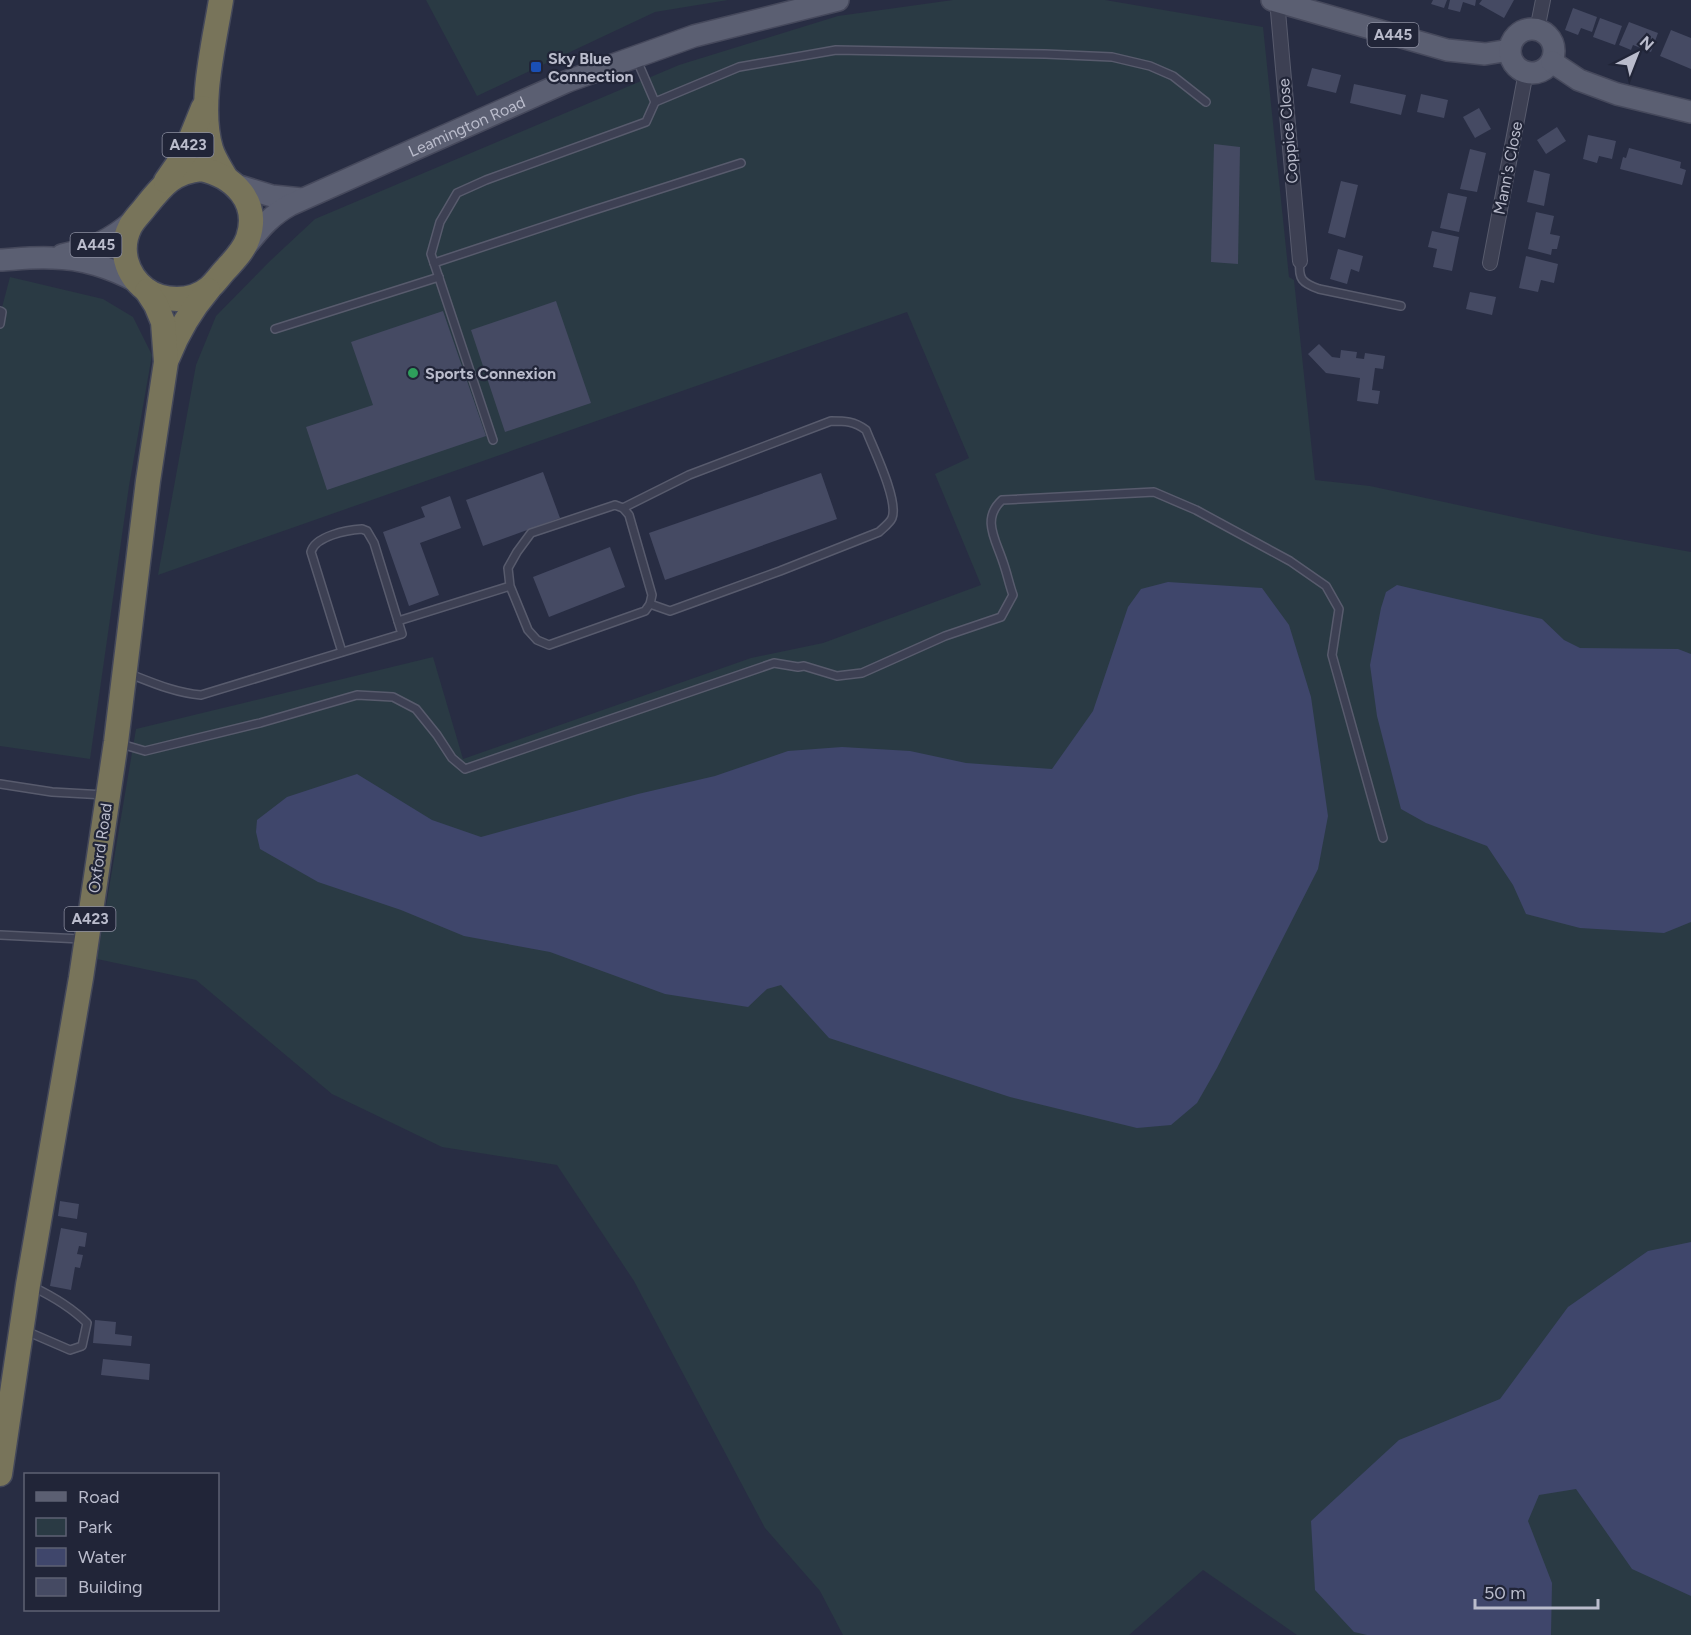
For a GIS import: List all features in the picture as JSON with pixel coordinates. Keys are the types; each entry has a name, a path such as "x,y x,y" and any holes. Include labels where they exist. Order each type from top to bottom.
{"highway":[{"name":"A423","path":"221,0 206,98 207,127 212,150 231,182"},
{"name":"A423","path":"161,188 184,155 206,98"},
{"path":"201,169 216,172 244,195 250,215 248,238 242,250 209,288 194,297 166,298 142,287 131,273 125,255 126,237 134,220 161,188 181,173 201,169"},
{"name":"Oxford Road","path":"0,1474 21,1328 87,939 116,742 148,481 166,362 163,322 156,305 142,287"},
{"name":"Oxford Road","path":"166,362 186,318 209,288"}],"main road":[{"name":"Leamington Road","path":"242,250 264,223 276,213 568,81 694,36 838,0"},
{"name":"A445","path":"1276,0 1447,50 1485,54 1510,50"},
{"path":"1537,30 1548,36 1552,42 1554,55 1552,62 1544,70 1532,73 1519,69 1514,64 1510,50 1516,36 1522,32 1537,30"},
{"path":"1552,62 1579,80 1617,94 1691,112"},
{"name":"Leamington Road","path":"231,182 272,196 304,199"},
{"name":"A445","path":"52,258 104,243 118,235 134,220"},
{"name":"A445","path":"0,260 52,258 78,261 122,274 142,287"}],"street":[{"name":"Coppice Close","path":"1276,0 1300,261"},
{"path":"1537,30 1543,0"},
{"name":"Mann's Close","path":"1490,263 1526,72"}],"lane":[{"path":"493,440 431,254 441,222 457,193 486,180 646,122 655,102 739,67 837,50 1112,57 1150,66 1173,76 1206,102"},
{"path":"635,57 655,102"},
{"path":"434,264 741,163"},
{"path":"1300,261 1299,272 1302,280 1308,285 1401,306"},
{"path":"275,329 439,277"},
{"path":"0,311 2,312 0,324"},
{"path":"623,508 689,475 831,421 848,421 866,430 888,484 894,510 892,520 879,532 670,611 651,604"},
{"path":"116,742 145,751 260,723 357,695 393,697 416,709 452,758 465,769 774,663 804,666 837,676 862,673 945,636 1000,618 1012,595 1003,561 990,528 993,508 1002,500 1154,492 1196,510 1290,561 1326,586 1339,609 1332,655 1383,838"},
{"path":"615,505 623,508 629,515 652,595 651,604 645,611 549,645 537,640 528,630 510,586 508,568 517,552 531,533 615,505"},
{"path":"124,672 172,690 201,695 402,634 374,543 367,531 362,529 323,539 312,547 311,552 342,652"},
{"path":"398,621 510,586"},
{"path":"0,784 52,792 108,795"},
{"path":"0,935 87,939"},
{"path":"21,1328 70,1350 82,1346 87,1323 75,1311 57,1299 28,1285"}],"green space":[{"path":"426,0 728,0 655,12 477,96"},
{"path":"953,0 1105,0 1263,27 1289,277 1294,280 1315,480 1370,486 1597,535 1691,552 1691,1635 1297,1635 1203,1570 1129,1635 843,1635 820,1591 765,1528 634,1281 557,1165 442,1147 332,1094 196,980 97,959 136,729 433,657 463,759 751,658 823,643 981,585 935,474 969,458 907,312 158,575 196,365 216,316 315,219 679,65 838,16"},
{"path":"10,277 103,299 133,317 152,355 129,486 90,759 0,746 0,315"}],"water":[{"path":"1168,582 1262,588 1289,625 1311,697 1328,816 1318,869 1217,1068 1197,1103 1171,1125 1137,1128 1010,1097 829,1038 781,985 767,989 748,1007 665,994 550,952 464,936 401,910 318,882 260,849 256,832 257,820 287,797 357,774 432,820 481,837 638,794 715,776 788,751 842,747 910,751 966,763 1052,769 1093,711 1128,607 1141,589"},
{"path":"1397,585 1542,619 1564,640 1580,648 1678,649 1691,654 1691,922 1664,933 1580,928 1526,914 1513,885 1487,846 1426,823 1401,809 1377,716 1370,665 1386,592"},
{"path":"1691,1242 1691,1596 1632,1569 1576,1489 1539,1495 1528,1521 1552,1583 1551,1635 1367,1635 1354,1632 1315,1590 1311,1521 1399,1440 1500,1399 1568,1307 1648,1251"}],"building":[{"path":"1433,0 1447,0 1444,8 1431,4"},
{"path":"1450,0 1476,0 1475,6 1463,2 1460,12 1448,9"},
{"path":"1482,0 1514,0 1504,18 1479,4"},
{"path":"1573,8 1597,17 1592,32 1581,28 1578,35 1565,30"},
{"path":"1600,18 1622,26 1615,45 1593,37"},
{"path":"1629,22 1658,33 1651,52 1633,45 1631,50 1619,45"},
{"path":"1671,30 1691,38 1691,69 1660,56"},
{"path":"1312,68 1341,75 1336,93 1307,86"},
{"path":"1354,84 1406,95 1401,115 1350,103"},
{"path":"1421,94 1448,100 1444,118 1417,112"},
{"path":"1479,108 1491,129 1475,138 1463,117"},
{"path":"1557,127 1566,141 1546,154 1537,140"},
{"path":"1588,135 1616,141 1612,159 1599,156 1597,163 1583,159"},
{"path":"1214,144 1240,147 1238,264 1211,262"},
{"path":"1629,148 1681,162 1680,168 1686,170 1682,185 1620,169 1623,157 1626,158"},
{"path":"1470,149 1486,153 1477,192 1460,189"},
{"path":"1534,170 1550,174 1544,206 1527,202"},
{"path":"1341,181 1358,185 1345,238 1328,233"},
{"path":"1448,193 1467,197 1459,232 1440,228"},
{"path":"1536,212 1554,216 1550,234 1560,236 1557,249 1552,249 1551,255 1528,249"},
{"path":"1432,231 1459,237 1452,271 1433,267 1437,249 1428,247"},
{"path":"1338,249 1363,256 1359,272 1351,269 1347,284 1330,279"},
{"path":"1526,256 1558,264 1554,283 1541,280 1538,292 1519,288"},
{"path":"1470,292 1496,297 1492,315 1466,309"},
{"name":"Sports Connexion","path":"556,301 591,403 505,432 471,330"},
{"name":"Sports Connexion","path":"443,311 486,436 327,490 306,427 373,405 351,342"},
{"path":"1319,344 1332,357 1340,358 1341,350 1357,352 1356,358 1364,359 1365,353 1385,356 1383,369 1375,368 1372,390 1380,391 1378,404 1357,401 1360,378 1326,373 1308,354"},
{"path":"543,472 560,518 483,546 466,500"},
{"path":"821,473 837,519 665,580 649,533"},
{"path":"450,496 461,528 420,543 439,595 409,606 383,532 425,517 421,507"},
{"path":"610,547 625,587 549,617 533,577"},
{"path":"60,1201 79,1204 77,1219 58,1216"},
{"path":"61,1228 87,1233 85,1247 79,1246 77,1254 83,1255 80,1268 75,1267 71,1290 50,1286"},
{"path":"95,1320 116,1322 115,1334 132,1336 131,1346 93,1343"},
{"path":"103,1359 150,1364 149,1380 101,1375"}],"place":[{"name":"Sky Blue Connection","path":"536,67"},
{"name":"Sports Connexion","path":"413,373"}]}
